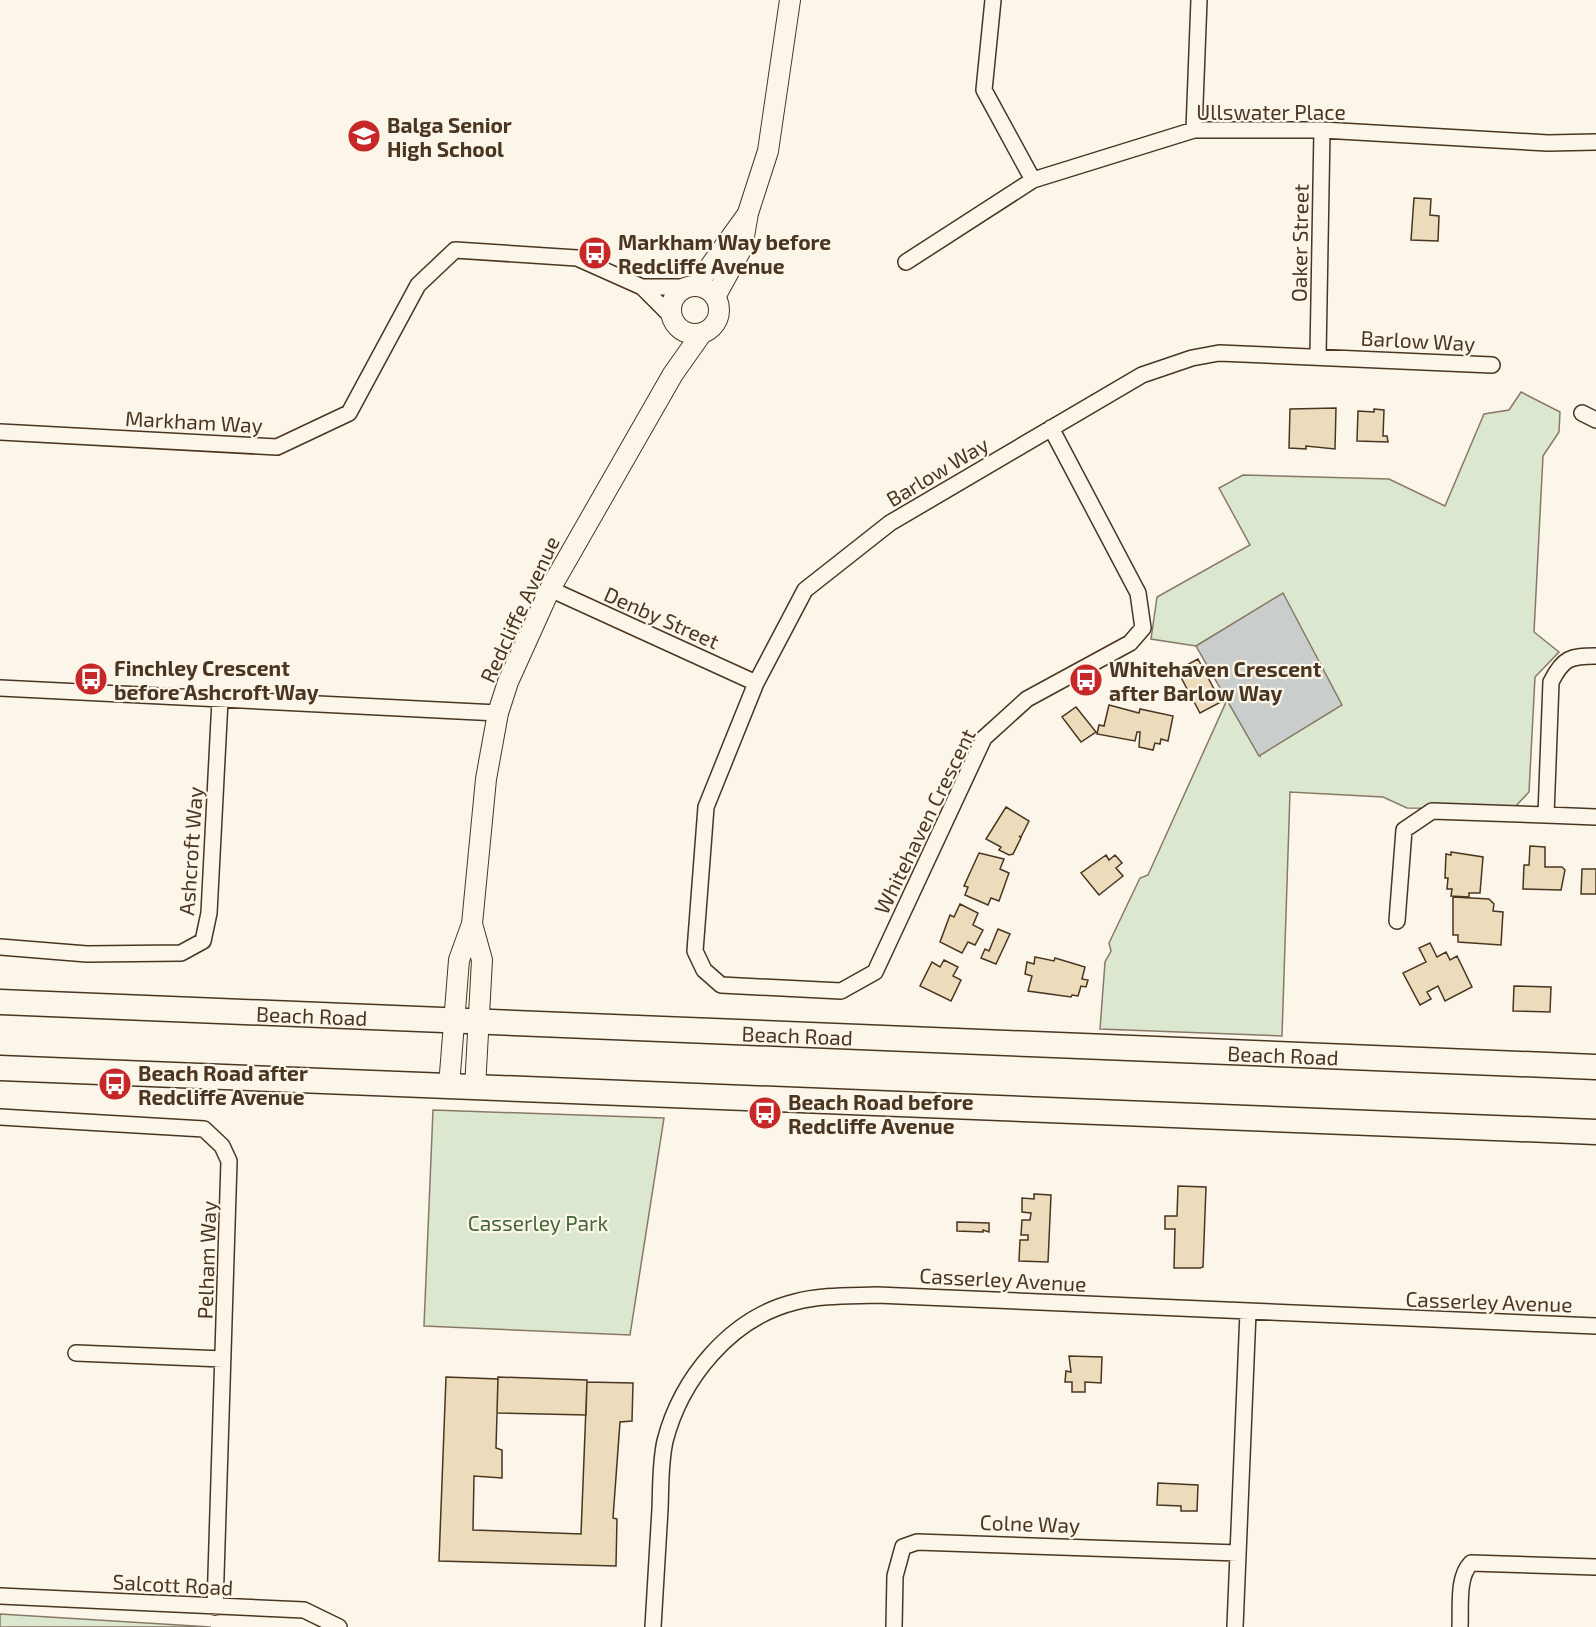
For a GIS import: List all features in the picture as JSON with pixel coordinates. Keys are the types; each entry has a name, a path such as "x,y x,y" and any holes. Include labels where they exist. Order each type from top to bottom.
{"main road":[{"name":"Beach Road","path":"0,1002 1596,1067"},
{"path":"0,1068 1596,1132"}],"street":[{"path":"715,297 742,248 748,213 768,151 790,0"},
{"path":"993,0 984,90 1033,180"},
{"path":"1194,130 1199,0"},
{"name":"Ullswater Place","path":"906,262 1033,180 1194,130 1322,130 1548,143 1596,142"},
{"name":"Oaker Street","path":"1318,356 1322,130"},
{"path":"692,287 748,213"},
{"name":"Markham Way","path":"0,432 277,447 349,413 418,285 455,250 577,258 642,287 674,320"},
{"name":"Markham Way","path":"642,287 692,287"},
{"path":"692,287 710,292 718,304 718,319 709,330 702,333 687,333 674,320 672,302 682,290 692,287"},
{"name":"Redcliffe Avenue","path":"673,374 674,320"},
{"name":"Redcliffe Avenue","path":"450,1086 459,960 472,924 486,779 498,713 508,682 550,589 673,374 702,333"},
{"name":"Barlow Way","path":"704,970 695,951 706,807 756,683 805,590 890,523 1142,375 1192,358 1219,353 1492,365"},
{"path":"1582,413 1596,420"},
{"name":"Whitehaven Crescent","path":"704,970 721,985 841,991 875,972 984,738 1027,699 1131,643 1143,628 1138,593 1051,428"},
{"name":"Denby Street","path":"550,589 756,683"},
{"path":"1546,815 1551,682 1560,663 1577,656 1596,656"},
{"path":"0,687 498,713"},
{"name":"Ashcroft Way","path":"0,947 87,954 181,953 203,941 208,913 220,700"},
{"path":"1397,921 1404,830 1432,811 1596,817"},
{"name":"Redcliffe Avenue","path":"472,924 482,960 475,1088"},
{"name":"Pelham Way","path":"0,1117 204,1129 222,1146 229,1161 215,1607"},
{"name":"Casserley Avenue","path":"653,1627 660,1471 666,1440 683,1391 718,1347 753,1320 795,1302 867,1295 1596,1326"},
{"path":"1235,1627 1248,1312"},
{"path":"76,1353 223,1359"},
{"name":"Colne Way","path":"894,1627 898,1559 903,1547 917,1542 1238,1553"},
{"path":"1460,1627 1462,1580 1464,1570 1471,1563 1596,1567"},
{"name":"Salcott Road","path":"0,1596 304,1610 339,1627"}],"green space":[{"path":"1521,392 1560,412 1559,432 1543,456 1534,632 1559,652 1535,677 1529,792 1513,809 1407,808 1383,797 1290,792 1282,1036 1100,1029 1105,962 1111,951 1109,943 1140,878 1148,875 1227,700 1260,756 1283,594 1196,646 1151,639 1157,597 1250,545 1219,488 1243,475 1389,479 1445,506 1484,414 1509,410"},
{"name":"Casserley Park","path":"433,1110 664,1118 630,1335 424,1326"},
{"path":"0,1614 211,1627 0,1627"}],"shaded area":[{"path":"1283,593 1342,705 1259,756 1196,646"}],"building":[{"path":"1414,198 1431,199 1430,215 1439,216 1438,241 1411,240"},
{"path":"1336,408 1335,449 1306,446 1306,449 1289,448 1290,409"},
{"path":"1374,409 1384,410 1383,436 1387,436 1388,442 1357,441 1358,411 1374,412"},
{"path":"1198,659 1221,702 1200,713 1177,670"},
{"path":"1109,705 1139,713 1140,709 1173,716 1168,741 1161,739 1160,744 1155,743 1153,750 1139,747 1140,732 1137,732 1135,741 1097,734 1099,725 1104,726"},
{"path":"1076,707 1096,732 1081,742 1062,717"},
{"path":"1006,807 1029,821 1021,837 1019,836 1021,838 1013,854 1009,855 999,850 1001,847 986,839"},
{"path":"1530,846 1545,847 1545,867 1562,867 1565,870 1561,890 1523,889 1524,865 1529,865"},
{"path":"1451,852 1483,857 1480,893 1469,893 1469,897 1451,896 1452,889 1447,889 1448,878 1445,878 1446,854 1451,855"},
{"path":"979,853 1004,859 1000,869 1009,873 999,901 991,898 988,905 965,895 968,887 964,886"},
{"path":"1106,855 1109,860 1115,855 1122,863 1116,868 1123,876 1099,895 1081,873"},
{"path":"1582,869 1596,869 1596,894 1581,894"},
{"path":"1453,897 1489,899 1494,904 1493,911 1503,912 1501,945 1458,942 1458,935 1453,935"},
{"path":"960,904 978,913 973,925 983,930 975,945 968,942 962,953 940,942 950,915 954,917"},
{"path":"998,929 1010,934 996,964 981,958 985,949 989,951"},
{"path":"1430,943 1437,957 1446,952 1450,960 1457,956 1472,987 1445,1001 1438,986 1427,992 1431,999 1420,1005 1403,973 1426,962 1419,948"},
{"path":"1035,957 1054,961 1055,958 1085,967 1082,979 1088,980 1086,987 1081,986 1078,996 1072,995 1071,997 1028,991 1032,976 1025,974 1027,962 1034,964"},
{"path":"944,960 958,967 953,976 961,980 951,1001 920,986 932,962 940,967"},
{"path":"1514,986 1551,987 1550,1012 1513,1011"},
{"path":"1178,1186 1206,1187 1203,1267 1200,1268 1174,1268 1175,1229 1165,1229 1165,1216 1177,1216"},
{"path":"1034,1194 1051,1195 1048,1262 1019,1261 1020,1240 1028,1240 1028,1235 1021,1235 1022,1220 1030,1220 1031,1213 1022,1212 1022,1198 1034,1199"},
{"path":"957,1222 989,1223 989,1232 983,1230 983,1232 957,1231"},
{"path":"1069,1356 1102,1357 1101,1383 1085,1382 1085,1392 1072,1392 1072,1382 1065,1382 1066,1371 1071,1372"},
{"path":"446,1377 498,1379 496,1448 502,1450 502,1478 474,1476 473,1530 581,1534 587,1382 633,1383 632,1421 620,1422 613,1518 617,1519 616,1566 439,1561"},
{"path":"498,1377 587,1380 586,1415 497,1413"},
{"path":"1158,1483 1198,1485 1197,1511 1181,1511 1181,1506 1157,1505"}],"place":[{"name":"Balga Senior High School","path":"364,136"},
{"name":"Markham Way before Redcliffe Avenue","path":"595,253"},
{"name":"Finchley Crescent before Ashcroft Way","path":"91,679"},
{"name":"Whitehaven Crescent after Barlow Way","path":"1086,680"},
{"name":"Beach Road after Redcliffe Avenue","path":"115,1084"},
{"name":"Beach Road before Redcliffe Avenue","path":"765,1113"}]}
